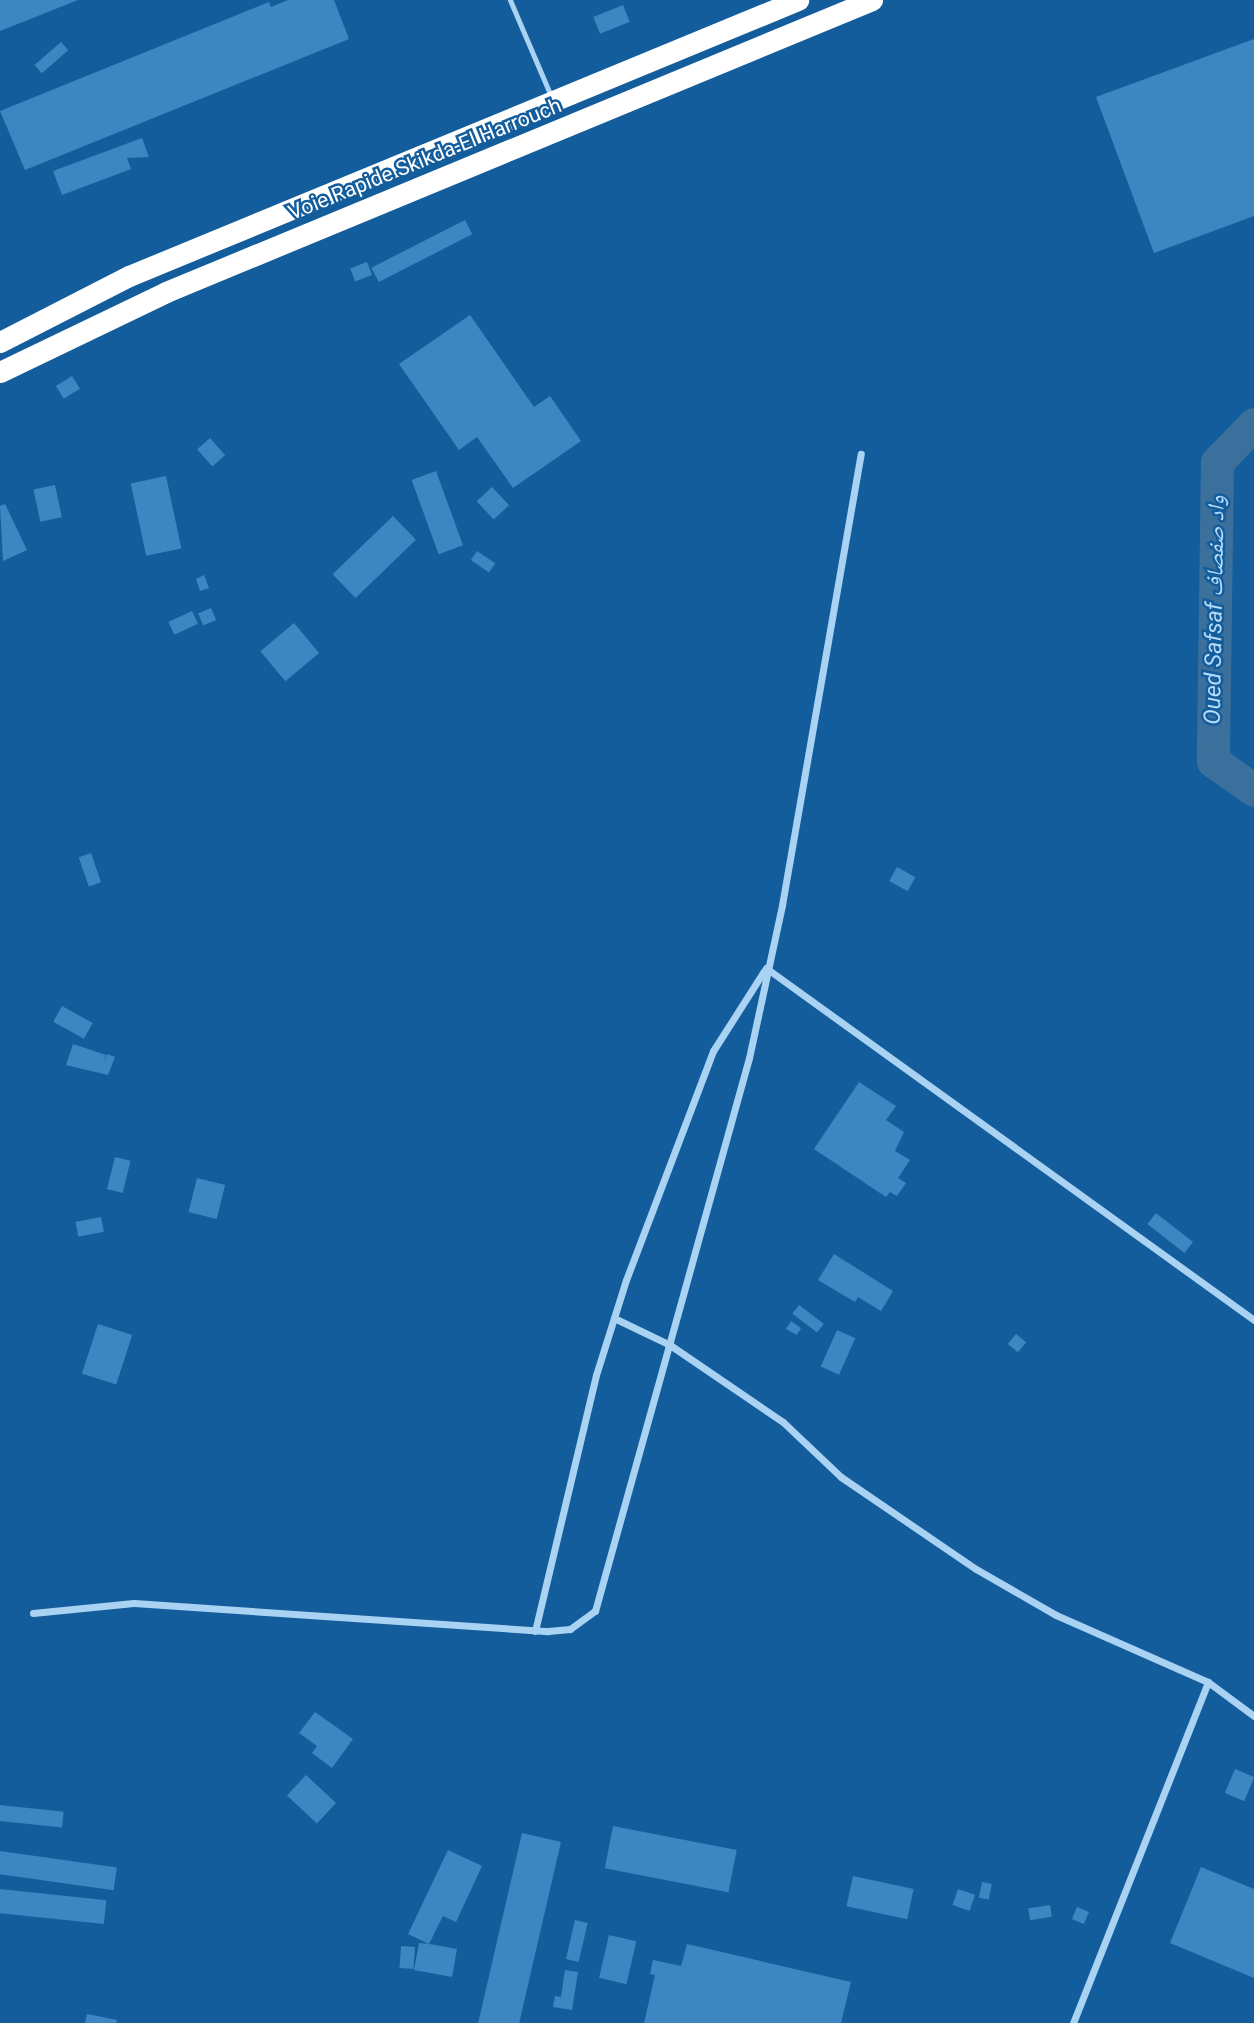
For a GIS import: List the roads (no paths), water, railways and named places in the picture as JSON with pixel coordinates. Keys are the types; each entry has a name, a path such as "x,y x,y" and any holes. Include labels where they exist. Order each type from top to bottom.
{"highway":[{"name":"Voie Rapide Skikda-El Harrouch","path":"0,342 129,276 798,0"},
{"name":"Voie Rapide Skikda-El Harrouch","path":"0,372 166,292 872,0"}],"street":[{"path":"33,1613 134,1603 536,1631 570,1629 595,1611 749,1058 766,968 782,905 861,454"},
{"path":"536,1631 614,1318 713,1051 766,968"},
{"path":"766,968 1254,1320"},
{"path":"614,1318 670,1345 783,1422 841,1477 976,1569 1056,1615 1208,1682 1254,1716"},
{"path":"1073,2023 1208,1682"}],"lane":[{"path":"510,0 554,102"}],"waterway":[{"name":"Oued Safsaf واد صفصاف","path":"1254,424 1217,462 1213,761 1254,790"}]}
